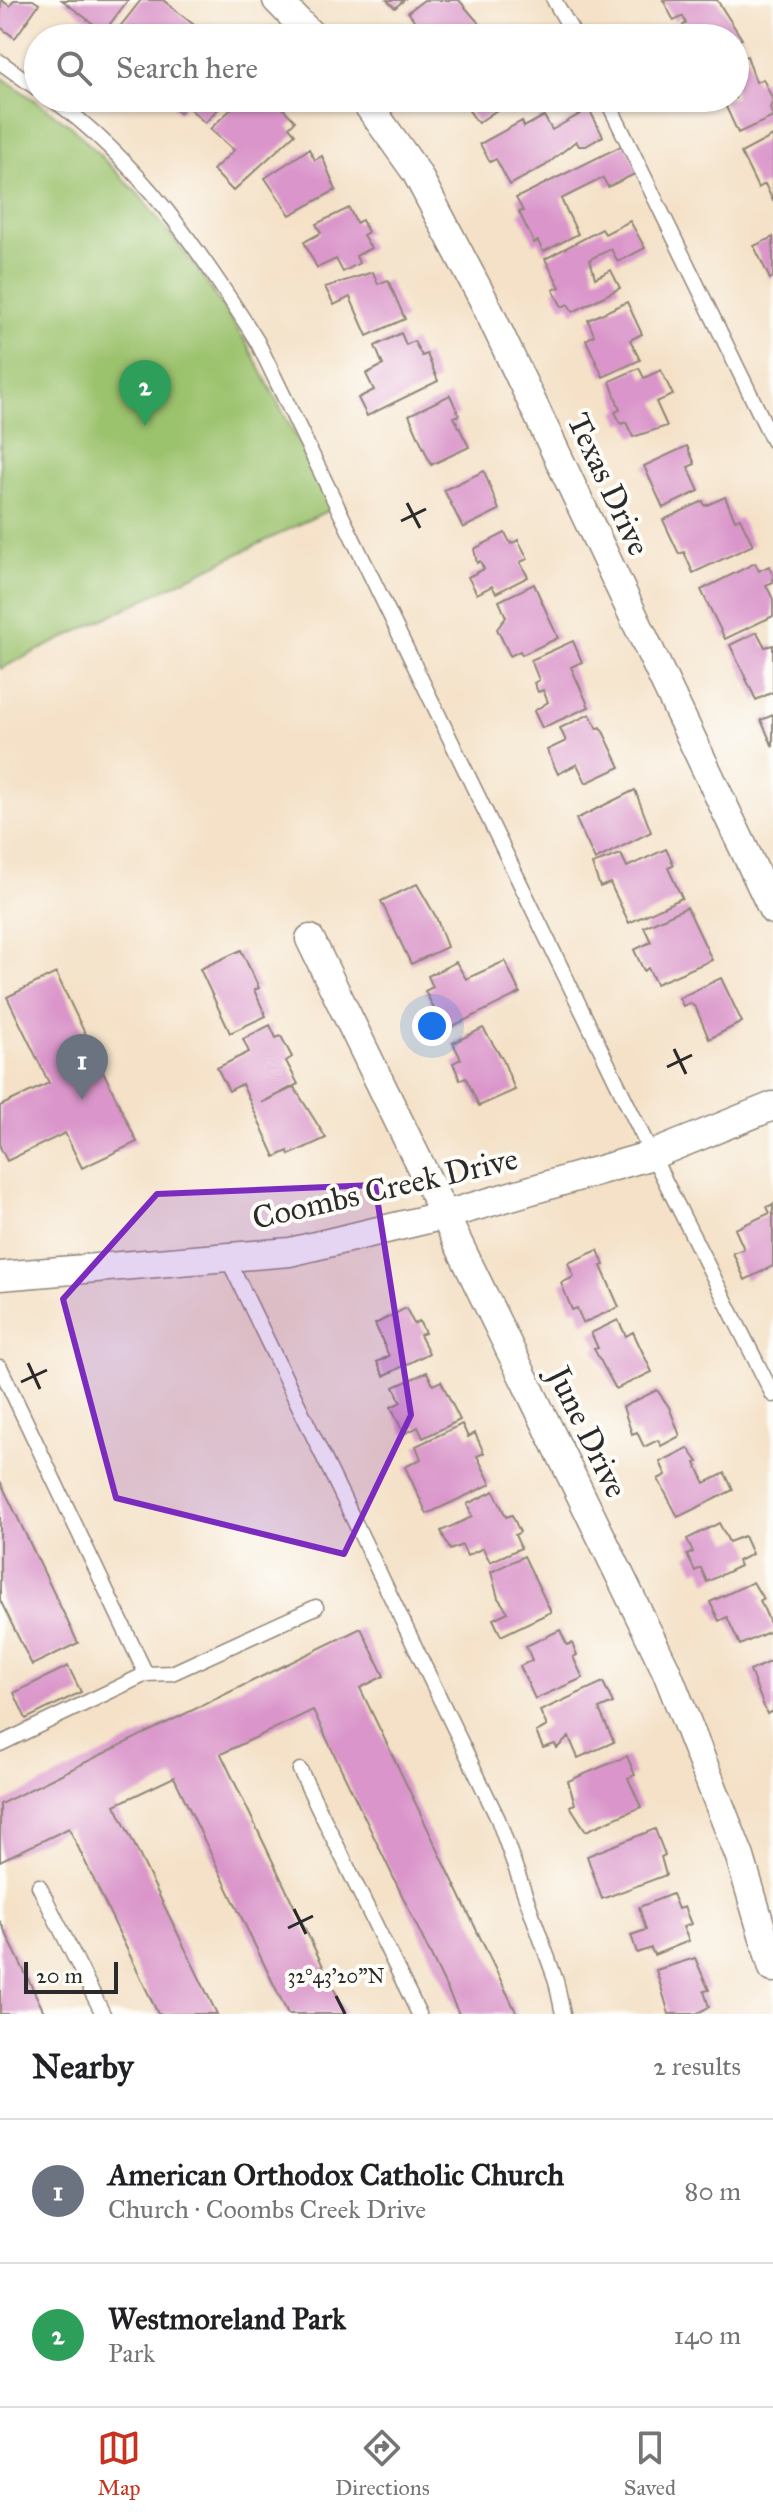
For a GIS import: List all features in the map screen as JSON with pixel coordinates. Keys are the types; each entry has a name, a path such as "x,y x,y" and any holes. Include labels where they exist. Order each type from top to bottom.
{"street":[{"path":"277,0 300,24"},
{"name":"Texas Drive","path":"373,112 416,172 483,299 773,910"},
{"name":"June Drive","path":"310,939 691,1727 740,1857 773,1968"},
{"name":"Coombs Creek Drive","path":"0,1276 290,1252 445,1215 652,1155 773,1106"}],"lane":[{"path":"554,0 568,24"},
{"path":"0,62 24,79"},
{"path":"71,112 147,187 210,265 257,341 652,1155 773,1395"},
{"path":"613,112 773,441"},
{"path":"227,1257 498,1819 556,1981 563,2014"},
{"path":"0,1367 146,1674"},
{"path":"0,1744 146,1674 172,1673 316,1607"},
{"path":"300,1770 419,2014"},
{"path":"39,1886 103,2014"}],"highlighted area":[{"path":"375,1185 411,1415 344,1554 116,1498 63,1299 157,1194"}],"green space":[{"path":"0,76 24,93 24,112 51,112 71,126 139,195 198,270 247,344 333,508 0,669"}],"building":[{"path":"1,0 10,6 14,0 33,0 39,4 15,38 0,27"},
{"path":"62,0 128,0 110,24 94,24"},
{"path":"141,0 163,0 193,24 122,24"},
{"path":"387,0 404,0 395,8"},
{"path":"424,0 459,0 480,24 417,24 408,12"},
{"path":"663,0 717,0 732,24 686,24 683,16 674,21"},
{"path":"749,62 756,82 763,79 773,100 770,108 773,117 738,133 728,112 749,112"},
{"path":"193,112 215,112 205,123"},
{"path":"228,112 286,112 295,121 289,127 295,134 233,191 213,170 234,150 210,129"},
{"path":"470,112 494,112 478,123"},
{"path":"584,112 591,112 603,136 586,146 579,146 576,141 545,166 510,185 496,159 490,162 480,144 522,121 524,127 544,116 552,130"},
{"path":"773,136 773,201 765,184 758,188 741,153"},
{"path":"625,144 639,172 608,187 603,178 561,199 578,234 543,252 538,241 534,243 519,212 523,211 516,198"},
{"path":"309,149 315,160 322,156 336,190 290,215 265,178"},
{"path":"349,208 356,223 362,220 368,232 363,235 371,248 356,256 359,263 343,272 336,259 317,268 304,242 321,233 316,224"},
{"path":"630,221 645,248 618,262 611,249 590,259 595,278 611,270 620,288 573,312 568,304 562,307 553,290 560,287 545,259 602,229 605,234"},
{"path":"773,237 773,277 770,279 754,246"},
{"path":"373,272 378,284 388,280 405,319 367,336 350,297 334,305 325,287"},
{"path":"627,302 642,334 630,340 640,360 603,377 586,340 594,335 588,320"},
{"path":"401,333 406,345 414,341 422,356 427,354 438,381 367,416 358,398 374,390 366,374 383,365 375,346"},
{"path":"639,368 644,378 661,370 673,395 656,402 667,426 633,437 626,422 621,424 615,412 620,410 610,381"},
{"path":"450,395 459,415 454,417 469,447 431,465 409,415"},
{"path":"687,446 695,464 688,467 699,491 663,508 644,466"},
{"path":"484,471 499,510 463,528 444,490"},
{"path":"725,497 735,520 740,518 753,545 693,573 684,552 679,554 663,520 703,501 705,506"},
{"path":"505,533 511,544 518,540 528,559 520,562 528,577 496,593 492,586 477,594 468,577 484,569 480,561 477,563 474,549"},
{"path":"755,563 759,571 769,566 773,575 773,582 766,585 773,599 773,616 725,639 701,590"},
{"path":"534,584 558,638 522,655 520,651 510,656 497,629 506,617 499,601"},
{"path":"757,632 765,647 773,645 773,692 756,700 730,645"},
{"path":"573,641 582,662 571,667 589,707 542,728 534,711 548,702 543,690 538,692 534,683 539,680 531,660"},
{"path":"590,714 597,729 601,727 620,767 586,783 577,764 558,774 547,750 566,741 560,728"},
{"path":"773,715 773,747 761,720"},
{"path":"635,790 651,832 595,860 576,819"},
{"path":"666,849 674,865 668,868 682,898 629,923 610,883 600,887 592,864 621,854 627,867"},
{"path":"417,884 436,917 447,947 411,964 381,901"},
{"path":"687,907 712,960 656,984 648,968 644,971 634,950 651,942 644,927"},
{"path":"241,950 259,988 254,990 266,1016 230,1033 200,969"},
{"path":"505,961 520,993 445,1030 425,991 433,987 428,976 456,962 466,979"},
{"path":"56,973 137,1142 82,1168 65,1133 7,1161 0,1147 0,1106 49,1083 7,997"},
{"path":"721,978 742,1022 709,1039 696,1008 690,1003 683,1006 679,998"},
{"path":"270,1025 276,1038 281,1036 292,1057 286,1061 298,1084 261,1103 294,1087 326,1138 289,1155 288,1151 275,1157 242,1084 229,1091 217,1068 249,1052 243,1039"},
{"path":"483,1028 503,1060 515,1090 479,1106 466,1078 460,1080 453,1063 461,1059 453,1043"},
{"path":"773,1204 773,1266 745,1280 733,1253 744,1249 735,1229 770,1213 767,1207"},
{"path":"598,1250 604,1265 601,1266 619,1307 583,1323 577,1308 572,1310 561,1283 574,1277 568,1263"},
{"path":"406,1308 414,1324 419,1321 425,1333 420,1335 429,1353 384,1376 377,1362 389,1356 375,1324"},
{"path":"618,1320 626,1336 633,1332 652,1372 616,1389 594,1349 598,1348 591,1333"},
{"path":"427,1372 433,1385 441,1381 460,1420 423,1438 418,1427 404,1434 391,1407 401,1402 394,1387"},
{"path":"657,1390 669,1407 680,1436 661,1446 658,1440 644,1447 637,1432 632,1434 623,1407"},
{"path":"462,1424 468,1437 475,1433 484,1453 477,1456 491,1484 427,1514 405,1467 421,1459 416,1446"},
{"path":"688,1448 698,1462 695,1463 705,1483 725,1473 733,1490 678,1517 658,1479 666,1475 660,1462"},
{"path":"0,1481 78,1643 32,1665 0,1600"},
{"path":"494,1491 506,1517 512,1515 520,1532 515,1535 521,1548 490,1562 483,1548 467,1556 462,1545 450,1550 441,1531 472,1517 467,1504"},
{"path":"719,1523 729,1542 744,1536 752,1554 738,1561 740,1566 707,1582 701,1568 695,1571 687,1555 693,1552 687,1539"},
{"path":"524,1556 551,1612 501,1636 493,1619 508,1612 498,1598 491,1572"},
{"path":"753,1582 763,1599 760,1600 773,1630 740,1645 727,1617 719,1621 710,1602"},
{"path":"361,1628 384,1676 360,1688 517,2014 459,2014 313,1710 221,1754 346,2014 288,2014 174,1777 115,1805 217,2014 158,2014 69,1828 0,1861 0,1804"},
{"path":"560,1630 567,1645 572,1643 577,1655 573,1657 583,1678 535,1699 520,1666 532,1660 526,1646"},
{"path":"773,1660 773,1711 767,1714 750,1671"},
{"path":"68,1666 81,1692 26,1719 14,1693"},
{"path":"603,1682 613,1703 599,1709 614,1742 578,1758 569,1737 557,1748 555,1744 543,1748 536,1732 547,1726 540,1711"},
{"path":"627,1756 635,1775 628,1778 641,1807 586,1831 570,1806 575,1804 568,1781"},
{"path":"655,1829 665,1855 661,1857 666,1875 602,1899 587,1856"},
{"path":"672,1894 678,1909 684,1907 691,1924 683,1927 689,1941 654,1955 651,1948 637,1953 631,1935 646,1930 639,1907"},
{"path":"0,1921 45,2014 0,2014"},
{"path":"695,1958 709,1990 704,1991 709,2007 696,2014 669,2014 656,1970"}],"place":[{"name":"Westmoreland Park","path":"145,426"},
{"name":"American Orthodox Catholic Church","path":"82,1100"}]}
